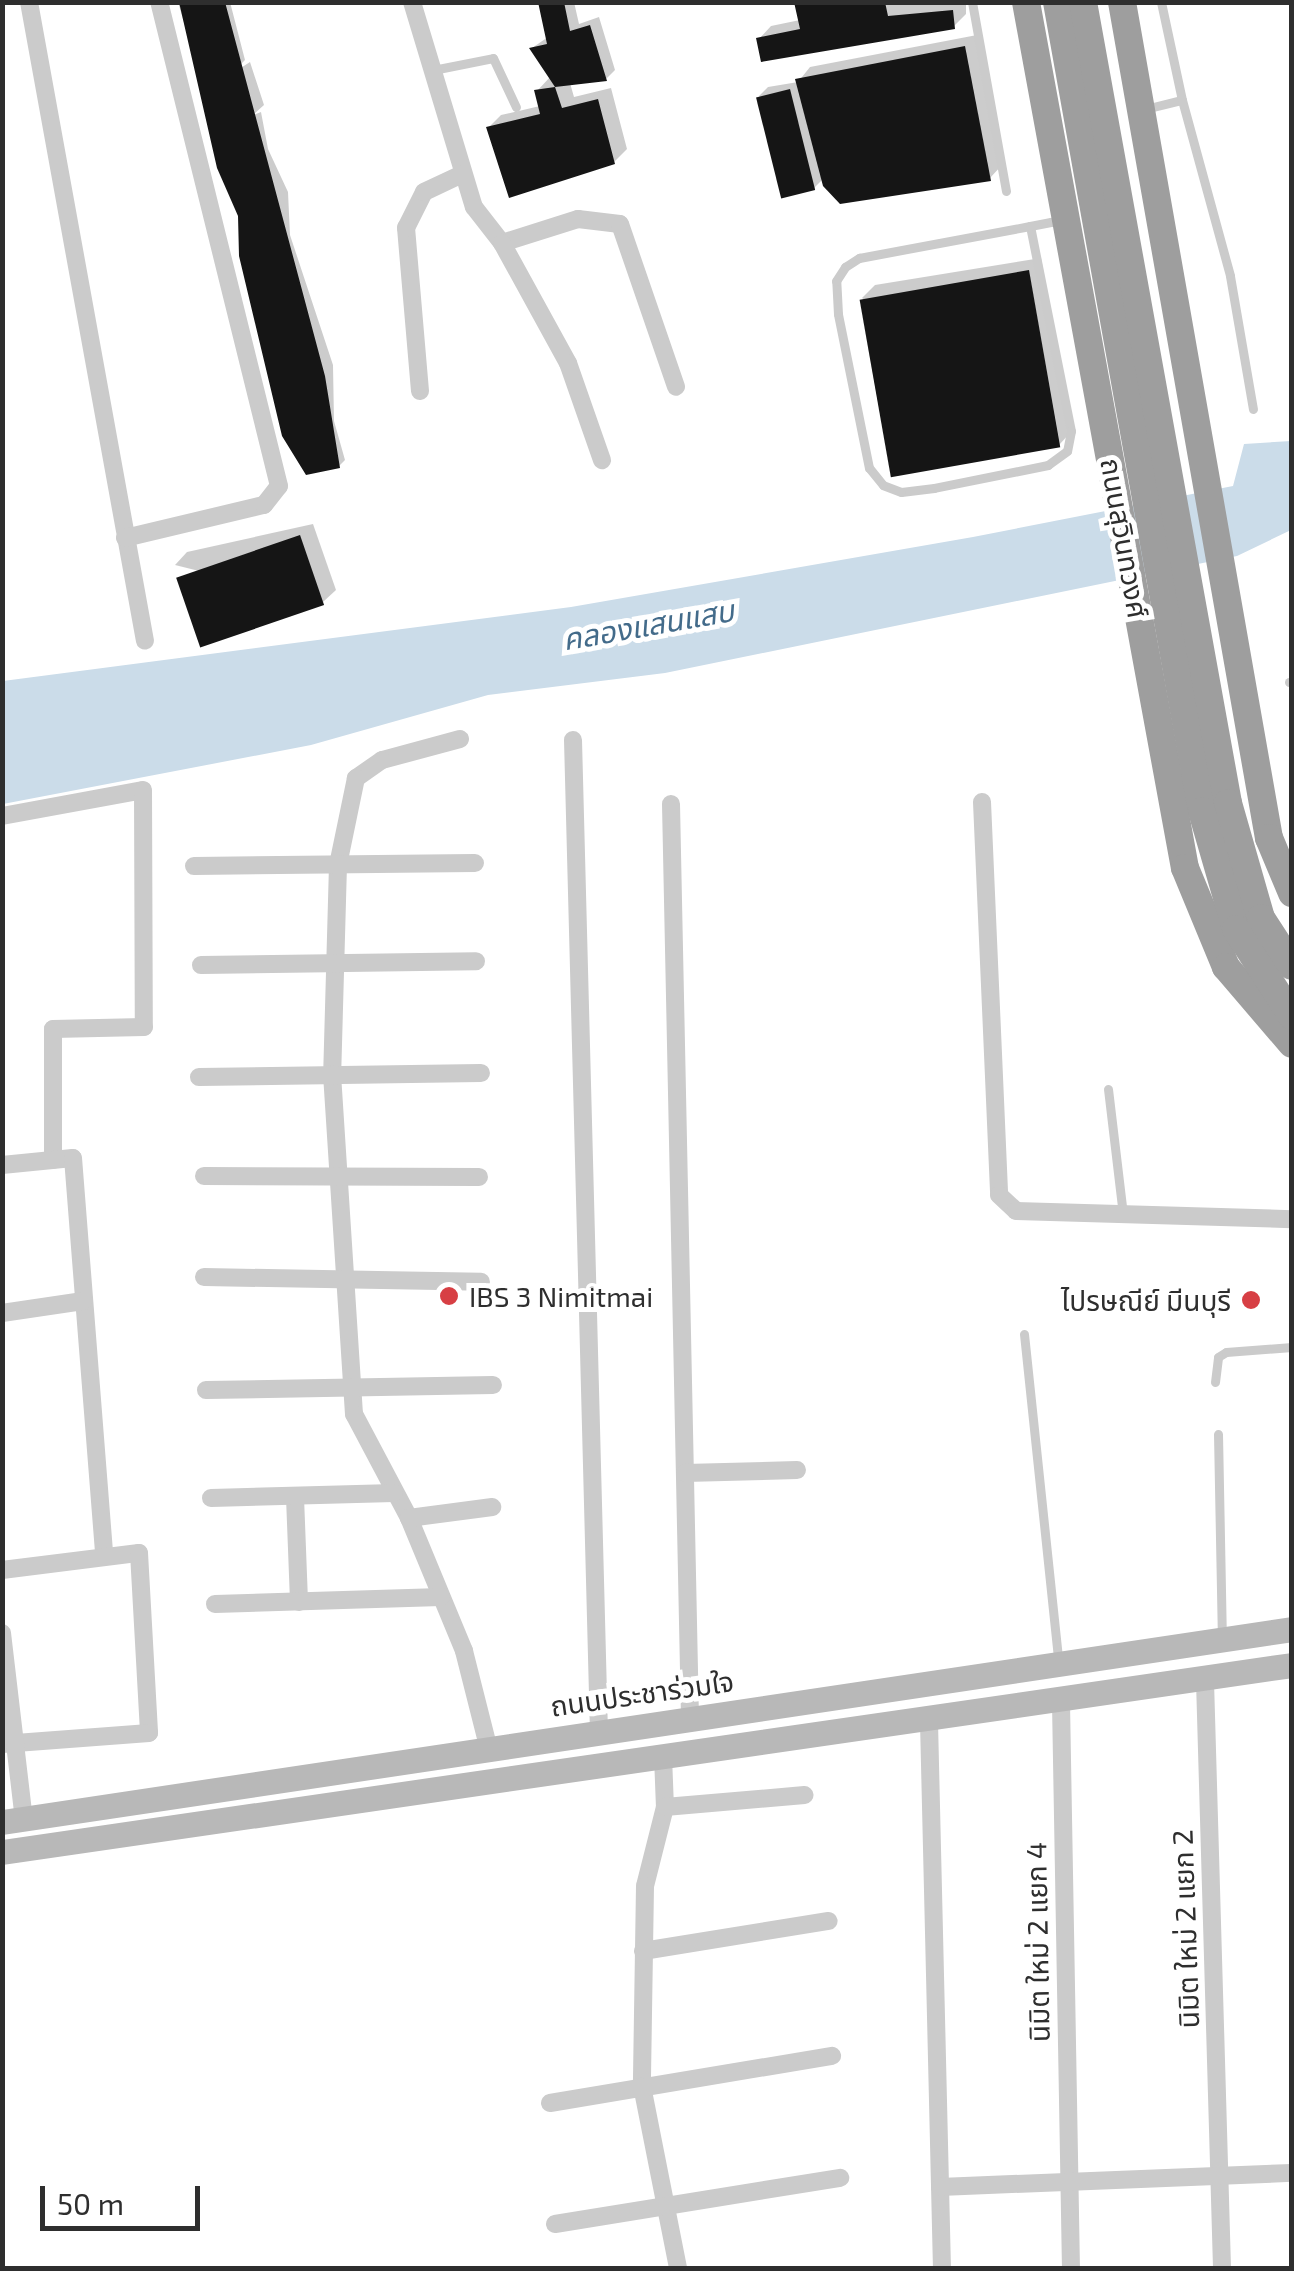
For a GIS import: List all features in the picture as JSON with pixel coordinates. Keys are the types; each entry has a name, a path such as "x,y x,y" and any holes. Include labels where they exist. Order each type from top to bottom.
{"highway":[{"name":"ถนนสุวินทวงศ์","path":"1026,2 1174,813 1207,932 1246,996 1292,1044"},
{"name":"ถนนสุวินทวงศ์","path":"1056,2 1202,812 1236,929 1292,1016"},
{"name":"ถนนสุวินทวงศ์","path":"1083,2 1228,803 1261,918 1292,966"},
{"path":"1122,2 1168,286 1259,782 1270,838 1292,893"}],"main road":[{"name":"ถนนประชาร่วมใจ","path":"14,1821 488,1746 1212,1644 1292,1629"},
{"path":"1205,1681 1212,1644"},
{"path":"2,1852 663,1756 1061,1704 1292,1665"}],"street":[{"path":"28,2 145,641"},
{"path":"125,538 264,506 280,486 159,2"},
{"path":"412,2 474,207 502,243 568,363 602,460"},
{"path":"420,391 406,228 424,192 462,174"},
{"path":"502,243 578,218 620,224 643,275 676,387"},
{"path":"460,739 382,760 356,778 338,865 332,962 332,1074 354,1414 409,1518 464,1651 488,1746"},
{"path":"573,740 599,1730"},
{"path":"2,816 143,790 144,1027 53,1029 54,1160"},
{"path":"982,802 999,1195 1016,1211 1292,1219"},
{"path":"671,804 690,1716"},
{"path":"194,866 475,863"},
{"path":"201,964 476,961"},
{"path":"199,1078 482,1072"},
{"path":"2,1165 73,1158 104,1555"},
{"path":"204,1176 340,1180 480,1177"},
{"path":"204,1277 481,1282"},
{"path":"2,1313 83,1301"},
{"path":"206,1390 493,1385"},
{"path":"685,1472 797,1470"},
{"path":"211,1498 394,1493"},
{"path":"296,1497 299,1602"},
{"path":"409,1518 492,1507"},
{"path":"2,1570 139,1552 149,1733 8,1743"},
{"path":"216,1604 441,1597"},
{"path":"2,1633 14,1821"},
{"name":"นิมิต ใหม่ 2 แยก 2","path":"1205,1681 1222,2268"},
{"name":"นิมิต ใหม่ 2 แยก 4","path":"1061,1704 1070,2268"},
{"path":"929,1722 942,2268"},
{"path":"663,1756 665,1807 644,1886 642,2086 678,2268"},
{"path":"665,1807 804,1794"},
{"path":"644,1952 828,1921"},
{"path":"550,2103 832,2056"},
{"path":"940,2187 1292,2173"},
{"path":"555,2224 840,2178"}],"lane":[{"path":"972,2 1006,191"},
{"path":"1161,2 1182,100 1230,276 1254,409"},
{"path":"432,70 493,58 516,107"},
{"path":"1138,110 1182,100"},
{"path":"1030,226 1071,431 1068,451 1048,464 934,488 901,492 883,485 869,468 836,281 859,258 1030,226 1068,219"},
{"path":"1108,1088 1123,1214"},
{"path":"1024,1334 1058,1666"},
{"path":"1215,1382 1218,1358 1226,1352 1292,1348"},
{"path":"1212,1644 1218,1434"}],"water":[{"name":"คลองแสนแสบ","path":"1291,441 1291,530 1237,556 665,673 488,695 311,745 3,804 3,681 571,607 973,537 1233,486 1244,444"}],"building":[{"path":"179,2 225,2 325,376 340,468 306,475 282,436 239,256 238,216 217,168"},
{"path":"538,2 564,2 570,31 590,25 607,81 555,87 529,48 547,44"},
{"path":"794,2 885,2 888,16 953,10 955,29 761,62 756,38 800,29"},
{"path":"965,46 991,181 840,204 823,186 795,79"},
{"path":"555,87 562,108 598,99 615,164 509,198 486,127 540,114 534,90"},
{"path":"790,89 815,190 781,198 756,97"},
{"path":"1029,270 1060,447 891,477 860,300"},
{"path":"300,535 324,605 200,648 176,578"}],"place":[{"name":"IBS 3 Nimitmai","path":"449,1296"},
{"name":"ไปรษณีย์ มีนบุรี","path":"1251,1300"}]}
